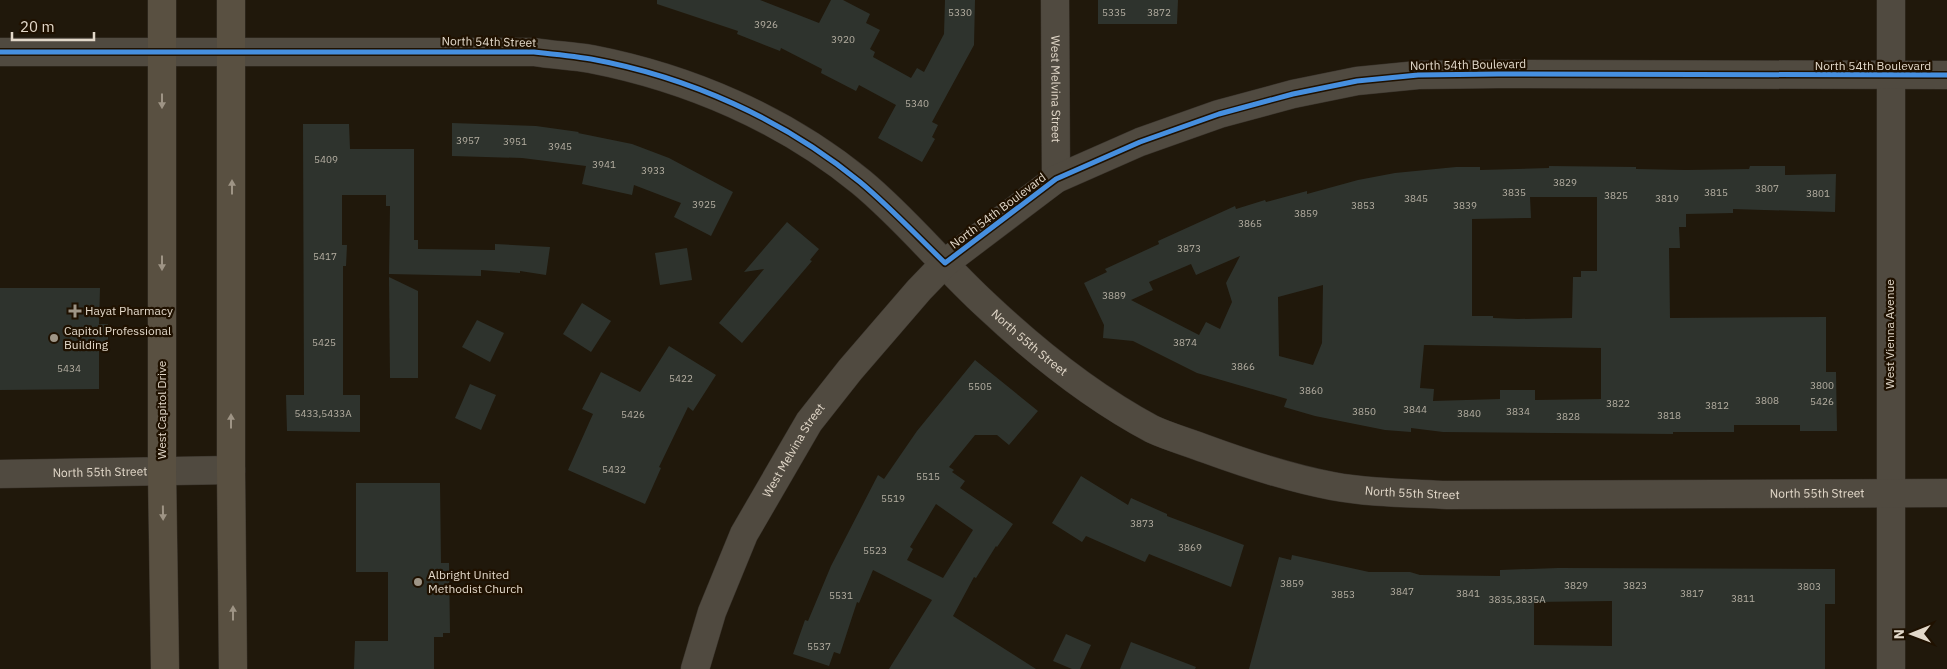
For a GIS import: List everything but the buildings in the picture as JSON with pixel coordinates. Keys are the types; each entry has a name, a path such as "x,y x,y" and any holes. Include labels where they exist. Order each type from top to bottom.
{"main road":[{"name":"West Capitol Drive","path":"162,0 162,471 165,669"},
{"path":"231,0 233,669"}],"street":[{"name":"West Melvina Street","path":"1056,0 1056,179"},
{"name":"West Vienna Avenue","path":"1891,0 1889,76 1891,669"},
{"name":"North 54th Street","path":"0,52 534,52 591,59 702,90 756,114 813,147 861,183 945,263"},
{"name":"North 54th Boulevard","path":"945,263 1056,179 1140,142 1219,114 1293,94 1358,81 1418,75 1498,74 1947,76"},
{"name":"West Melvina Street","path":"695,669 712,612 744,534 809,422 850,370 919,290 945,263"},
{"name":"North 55th Street","path":"945,263 987,307 1048,359 1107,402 1154,430 1253,466 1332,486 1382,492 1447,495 1947,493"},
{"name":"North 55th Street","path":"0,474 231,470"}],"cycle path":[{"path":"0,52 534,52 591,59 628,67 699,89 767,120 799,139 830,159 860,182 893,211 945,263 1056,179 1140,142 1219,114 1293,94 1357,81 1418,75 1498,74 1947,75"}],"place":[{"name":"Hayat Pharmacy","path":"75,311"},
{"name":"Capitol Professional Building","path":"54,338"},
{"name":"Albright United Methodist Church","path":"418,582"}]}
